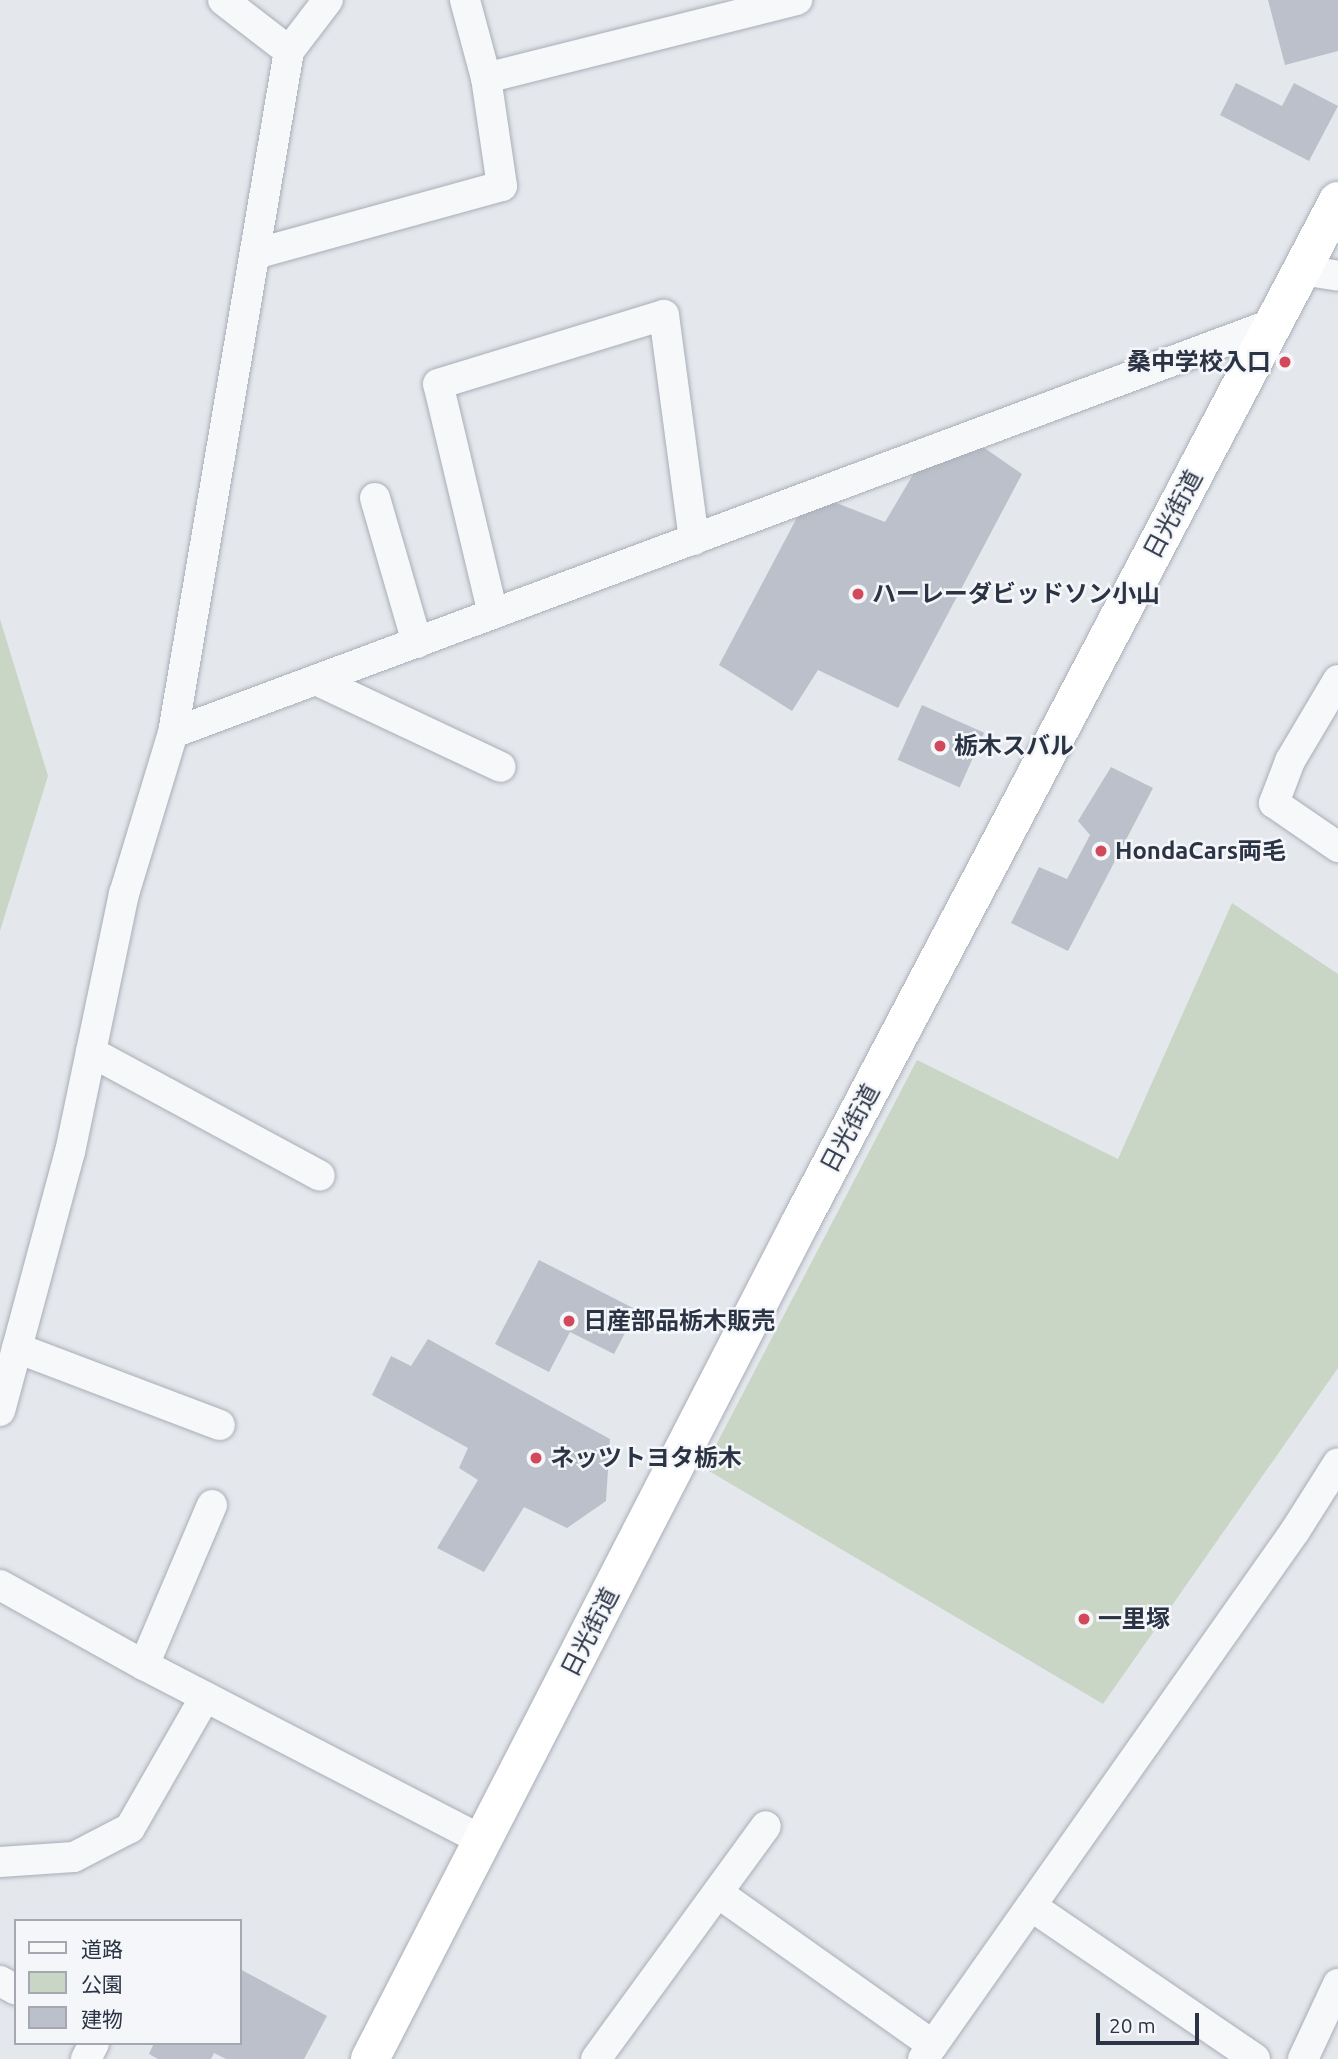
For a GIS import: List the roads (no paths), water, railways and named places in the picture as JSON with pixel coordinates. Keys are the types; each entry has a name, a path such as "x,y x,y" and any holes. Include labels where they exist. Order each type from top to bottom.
{"highway":[{"name":"日光街道","path":"370,2059 825,1174 1274,323 1320,273 1338,201"}],"street":[{"path":"223,0 289,51"},
{"path":"0,1410 70,1152 124,894 173,733 289,51 328,0"},
{"path":"254,254 502,186 486,78 464,0"},
{"path":"486,78 797,0"},
{"path":"493,614 438,384 664,315 694,540"},
{"path":"173,733 1274,323"},
{"path":"375,498 417,642"},
{"path":"316,680 501,767"},
{"path":"1338,680 1290,761 1274,803 1338,846"},
{"path":"91,1052 320,1176"},
{"path":"17,1348 220,1425"},
{"path":"718,1893 928,2052 1295,1531 1338,1463"},
{"path":"144,1665 212,1505"},
{"path":"0,1585 144,1665 483,1841"},
{"path":"0,1862 74,1857 130,1828 205,1697"},
{"path":"596,2059 766,1826"},
{"path":"1031,1906 1255,2059"},
{"path":"1303,2059 1338,1984"}],"place":[{"name":"桑中学校入口","path":"1285,362"},
{"name":"ハーレーダビッドソン小山","path":"858,594"},
{"name":"栃木スバル","path":"940,746"},
{"name":"HondaCars両毛","path":"1101,851"},
{"name":"日産部品栃木販売","path":"569,1321"},
{"name":"ネッツトヨタ栃木","path":"536,1458"},
{"name":"一里塚","path":"1084,1619"}]}
